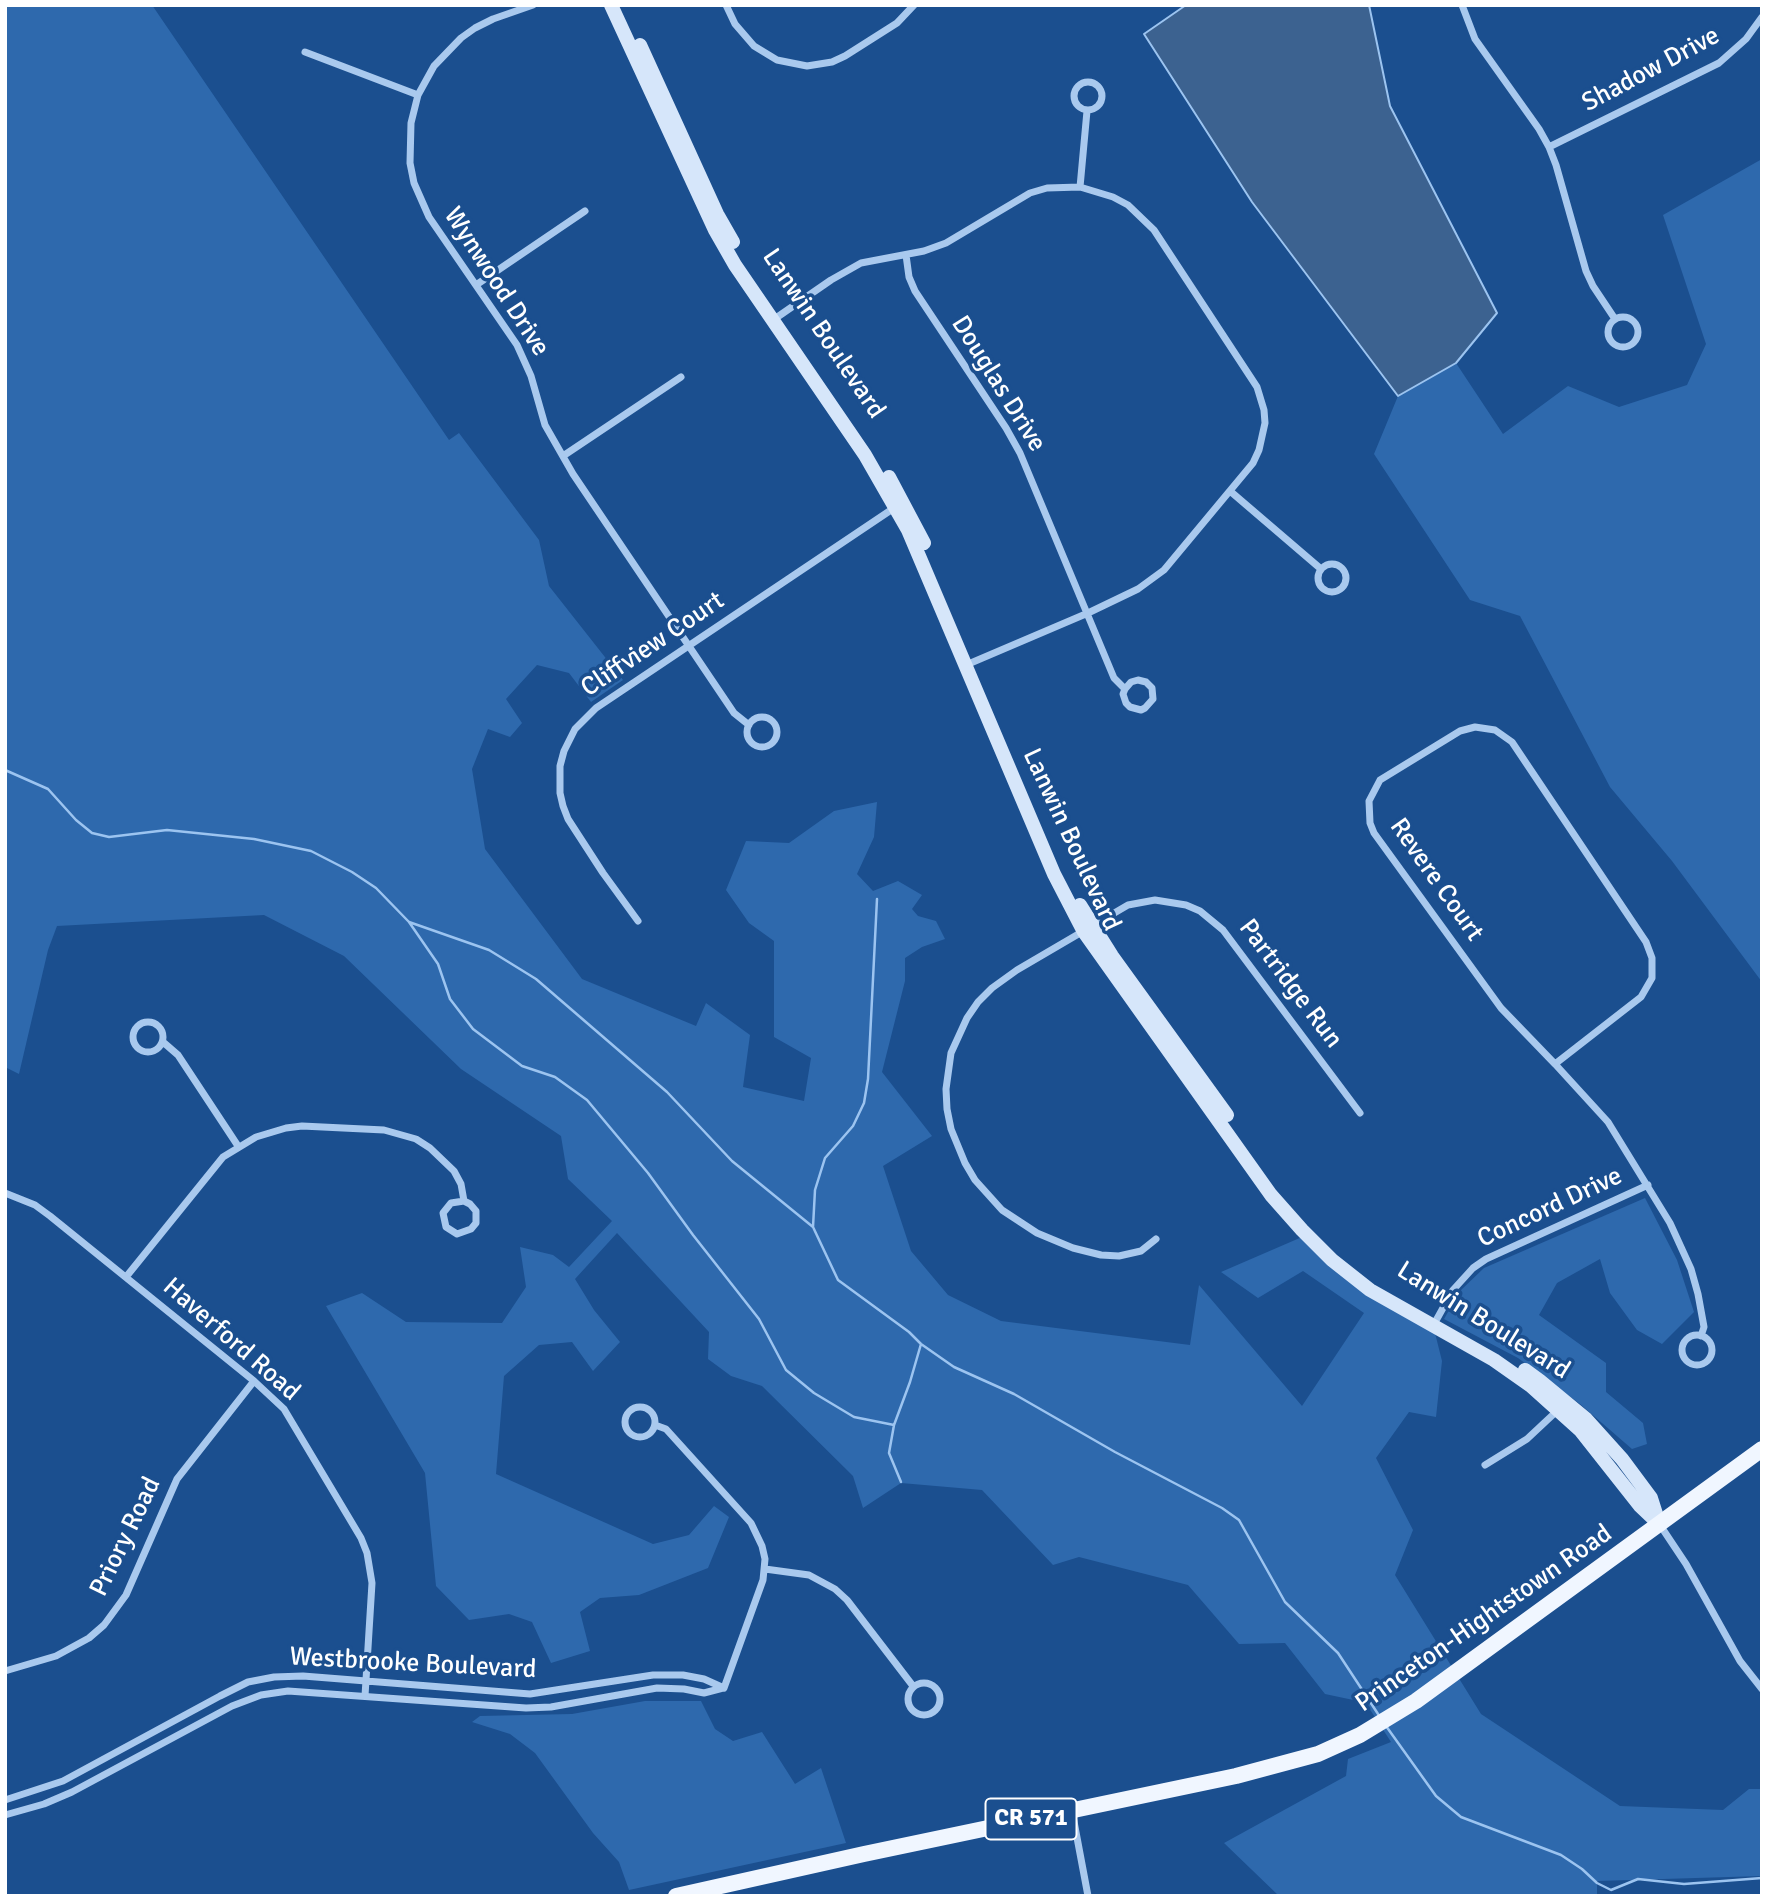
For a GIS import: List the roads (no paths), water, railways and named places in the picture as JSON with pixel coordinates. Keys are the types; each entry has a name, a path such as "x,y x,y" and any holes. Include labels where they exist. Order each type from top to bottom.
{"main road":[{"name":"Princeton-Hightstown Road","path":"676,1896 1295,1761 1326,1750 1396,1715 1501,1642 1762,1449"}],"street":[{"name":"Wynwood Drive","path":"533,5 511,8 475,28 461,38 434,66 418,95 411,123 409,143 414,183 429,217 517,345 526,362 545,425 563,457 734,713 749,725"},
{"name":"Lanwin Boulevard","path":"611,5 715,230 777,317"},
{"name":"Lanwin Boulevard","path":"622,5 735,246 777,317 899,504 908,530 970,664 1055,874 1088,929 1271,1195 1302,1230 1370,1290 1435,1323 1562,1405 1640,1506 1660,1525"},
{"path":"726,5 735,24 754,47 777,60 807,66 832,62 845,56 897,23 914,5"},
{"path":"1462,5 1475,39 1549,147 1586,271 1615,319"},
{"name":"Shadow Drive","path":"1549,147 1719,63 1746,39 1762,17"},
{"path":"305,52 418,95"},
{"path":"1089,82 1099,88 1102,100 1096,108 1087,111 1076,104 1074,94 1079,86 1089,82"},
{"path":"1080,187 1087,111"},
{"path":"777,317 845,271 879,258 924,251 962,235 1030,193 1047,188 1080,187 1113,197 1128,205 1154,230 1257,387 1264,410 1264,436 1253,463 1164,570 1138,589 970,664"},
{"path":"476,285 585,211"},
{"name":"Douglas Drive","path":"906,255 909,277 915,291 1020,453 1114,678 1125,689"},
{"path":"1629,318 1637,326 1636,339 1630,345 1619,346 1609,337 1608,328 1615,319 1629,318"},
{"path":"563,457 681,377"},
{"path":"1230,491 1321,569"},
{"name":"Cliffview Court","path":"638,921 568,819 560,793 560,766 568,740 584,718 899,504"},
{"path":"1131,682 1146,682 1152,688 1153,699 1145,708 1135,709 1126,703 1123,694 1125,689 1131,682"},
{"path":"756,718 768,718 776,725 777,737 768,746 757,746 748,736 749,725 756,718"},
{"name":"Revere Court","path":"1485,727 1504,735 1512,742 1646,942 1652,958 1652,978 1641,997 1555,1065 1501,1008 1374,833 1370,823 1369,801 1380,780 1465,729 1485,727"},
{"name":"Partridge Run","path":"1156,1239 1141,1251 1119,1256 1073,1248 1037,1233 1002,1210 988,1196 965,1163 951,1129 947,1099 947,1072 951,1053 967,1018 985,995 1005,978 1128,905 1155,900 1186,905 1213,920 1223,930 1360,1113"},
{"path":"163,1042 158,1049 145,1052 134,1045 132,1035 141,1023 153,1022 162,1030 163,1042 178,1055 238,1146"},
{"name":"Concord Drive","path":"1435,1323 1453,1290 1473,1268 1486,1259 1648,1185 1608,1122 1555,1065"},
{"path":"126,1277 212,1169 238,1146 271,1131 302,1126 400,1133 430,1148 443,1158 461,1184 464,1201"},
{"path":"1648,1185 1670,1223 1690,1269 1704,1314 1701,1336"},
{"name":"Haverford Road","path":"5,1193 28,1202 51,1216 271,1395 290,1418 361,1538 370,1567 372,1583 365,1696"},
{"path":"464,1201 470,1203 476,1211 476,1223 467,1232 457,1234 446,1227 443,1213 451,1203 464,1201"},
{"path":"1691,1336 1701,1336 1711,1346 1711,1356 1703,1364 1693,1365 1683,1357 1683,1344 1691,1336"},
{"name":"Priory Road","path":"5,1671 65,1653 89,1639 104,1625 125,1595 177,1479 254,1381"},
{"path":"1485,1465 1527,1439 1562,1405"},
{"path":"642,1406 653,1413 655,1425 647,1436 637,1437 626,1429 625,1418 630,1409 642,1406"},
{"path":"655,1425 666,1429 751,1523 762,1546 764,1580 723,1688"},
{"path":"1660,1525 1686,1564 1740,1661 1762,1689"},
{"path":"765,1569 809,1575 835,1589 847,1600 913,1686"},
{"name":"Westbrooke Boulevard","path":"5,1800 63,1781 248,1682 274,1677 303,1675 530,1694 653,1675 683,1675 704,1679 723,1688"},
{"path":"923,1682 936,1688 940,1701 936,1709 924,1715 914,1712 907,1699 913,1686 923,1682"},
{"name":"Westbrooke Boulevard","path":"5,1815 44,1804 72,1792 232,1706 261,1695 288,1691 526,1708 551,1707 657,1688 704,1693 723,1688"},
{"path":"1072,1811 1088,1896"}],"waterway":[{"path":"5,770 48,789 76,820 92,833 109,837 167,830 254,839 311,851 376,888 409,922 438,964 450,999 473,1029 522,1066 555,1077 587,1100 648,1173 759,1319 786,1370 814,1393 854,1417 894,1425"},
{"path":"813,1227 815,1190 825,1158 853,1126 864,1103 868,1079 877,899"},
{"path":"409,922 489,950 536,979 667,1092 732,1161 813,1227 838,1280 909,1332 921,1344 954,1367 1014,1394 1115,1452 1222,1508 1239,1520 1285,1602 1338,1653 1380,1717"},
{"path":"901,1482 889,1453 894,1425 921,1344"},
{"path":"1386,1726 1436,1796 1461,1817 1561,1855 1597,1883 1611,1890 1638,1879 1684,1884 1762,1878"}]}
